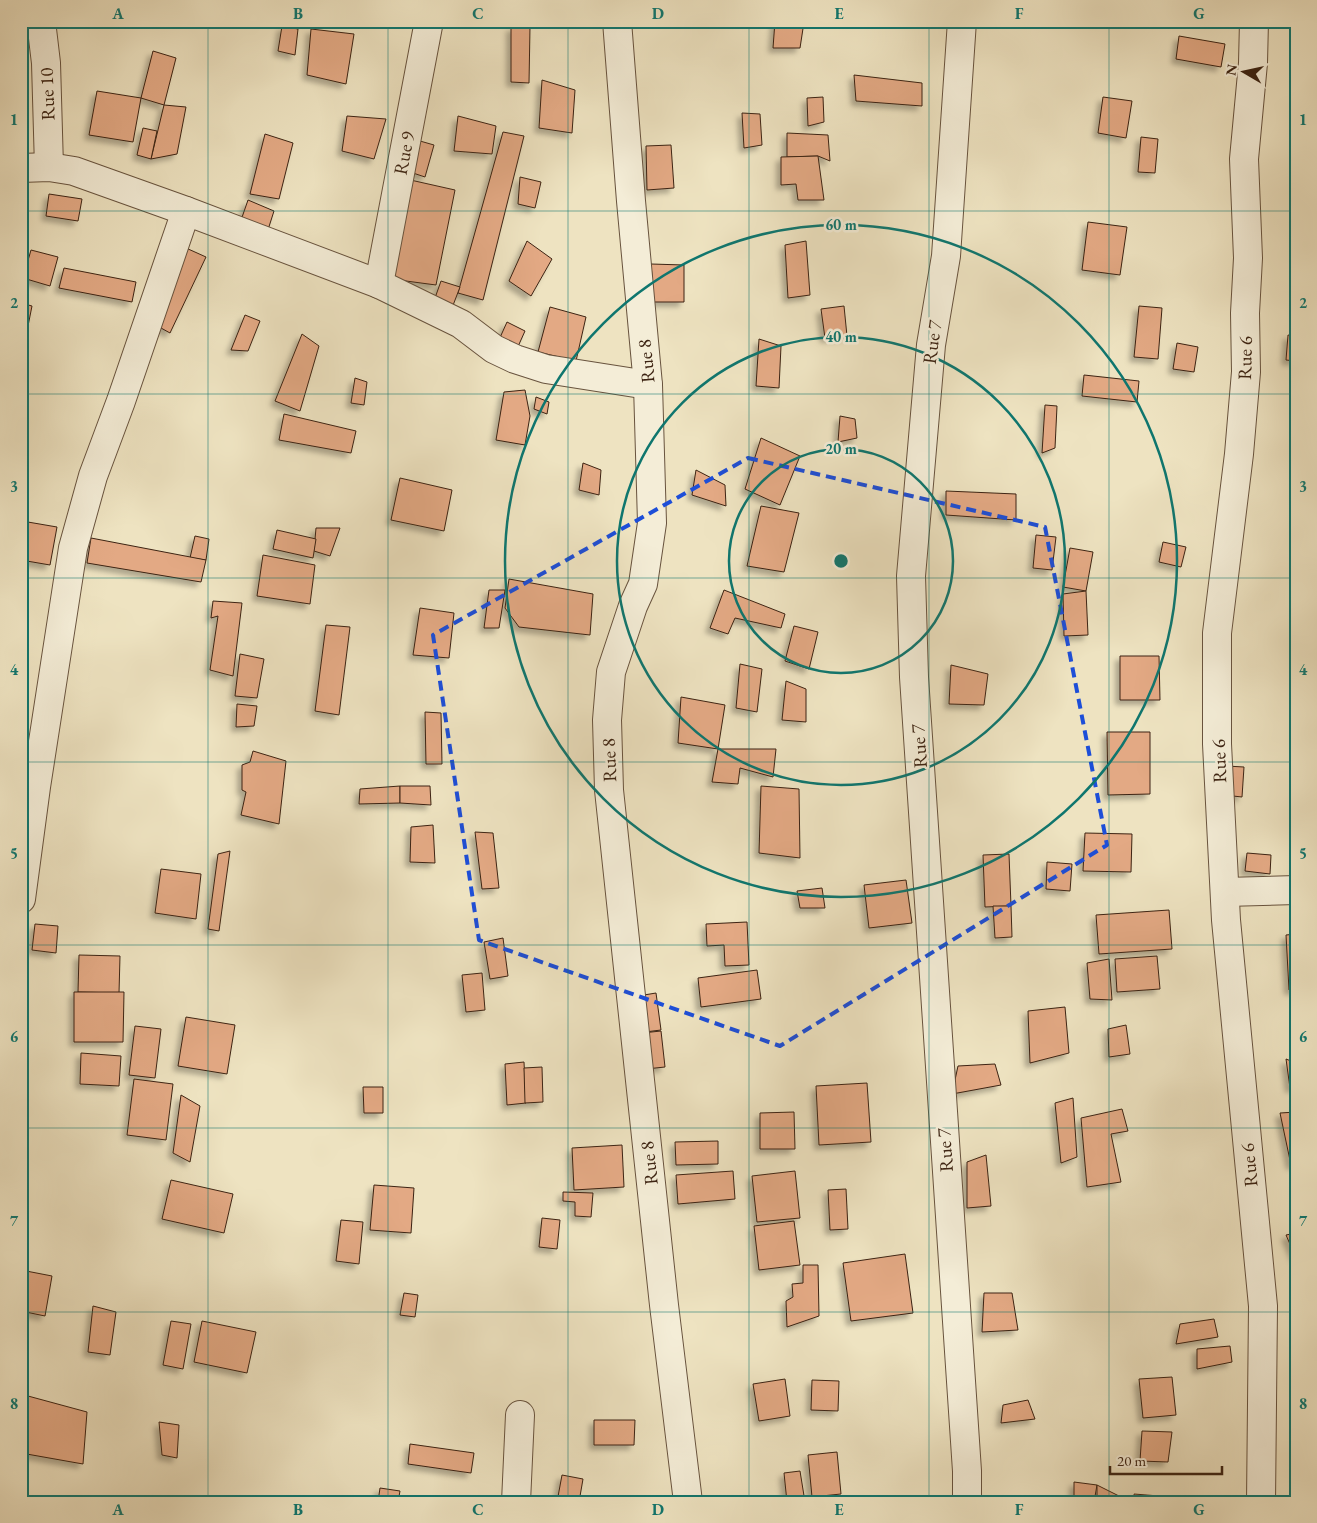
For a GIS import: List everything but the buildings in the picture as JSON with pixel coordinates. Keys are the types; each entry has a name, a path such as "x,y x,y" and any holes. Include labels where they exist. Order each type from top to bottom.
{"street":[{"name":"Rue 10","path":"41,21 46,63 49,167"},
{"name":"Rue 9","path":"379,284 429,21"},
{"name":"Rue 8","path":"617,21 648,385 652,523 643,584 633,606 611,672 607,720 609,780 664,1305 688,1502"},
{"name":"Rue 7","path":"962,21 946,256 931,345 911,576 914,677 967,1472 967,1502"},
{"name":"Rue 6","path":"1254,21 1253,63 1244,159 1248,258 1246,372 1240,454 1217,633 1217,744 1226,920 1263,1306 1261,1502"},
{"path":"21,168 49,167 74,171 379,284 461,324 494,349 515,359 546,369 648,385"},
{"path":"21,899 36,787 73,548 93,476 186,211"},
{"path":"1225,892 1296,890"},
{"path":"516,1502 520,1415"}],"highlighted area":[{"path":"748,458 1045,527 1107,845 780,1046 479,940 433,635"}]}
